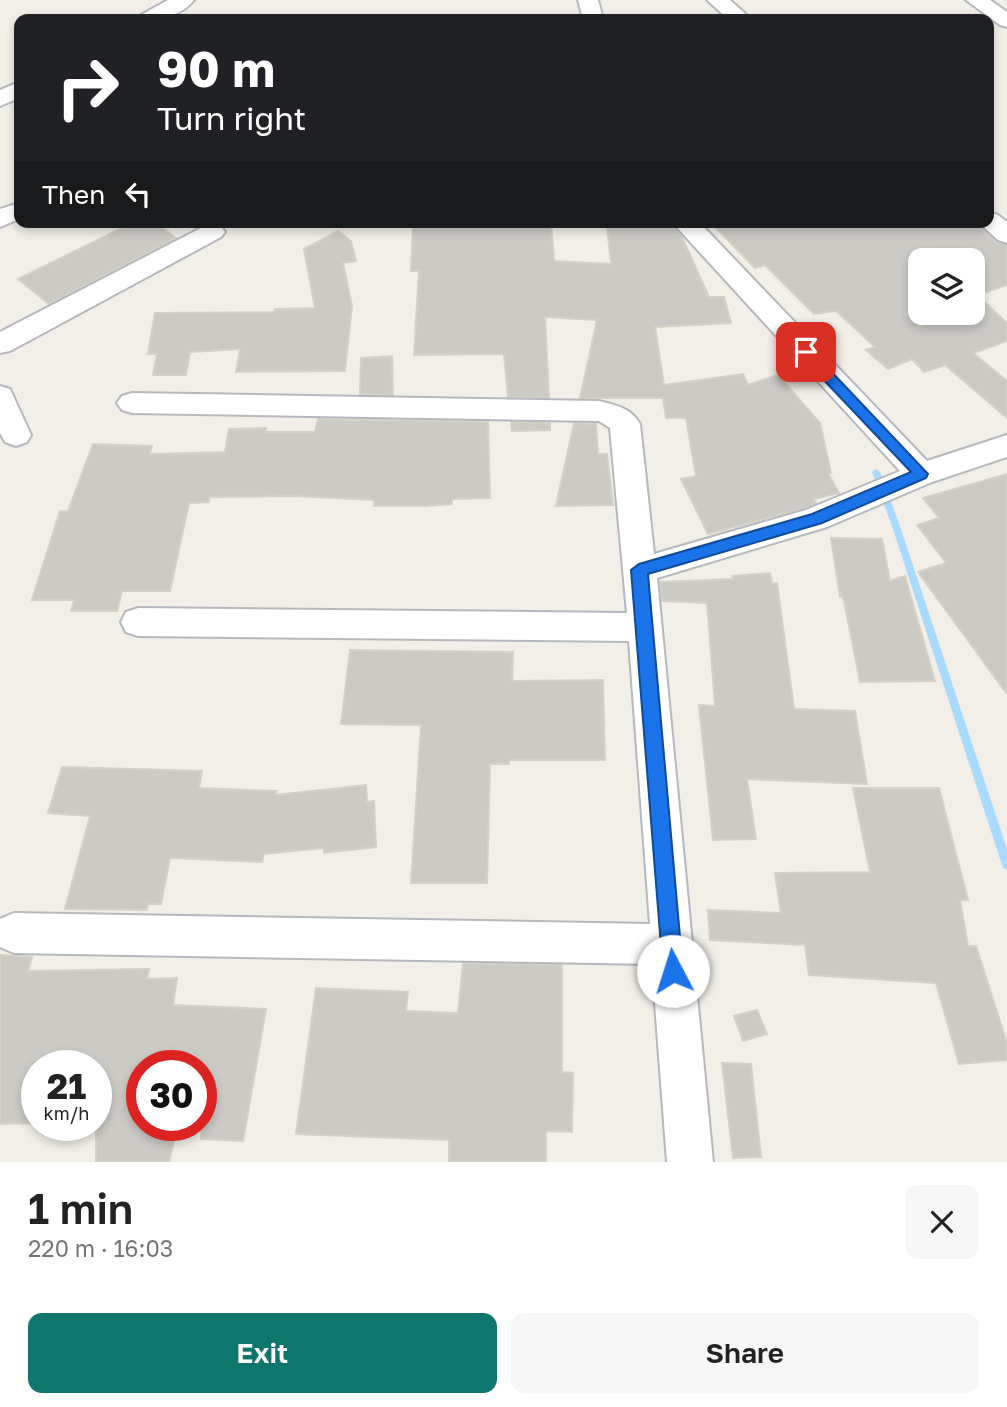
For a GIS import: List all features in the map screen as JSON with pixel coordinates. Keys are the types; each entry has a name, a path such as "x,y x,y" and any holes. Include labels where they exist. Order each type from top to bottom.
{"street":[{"path":"157,14 184,0"},
{"path":"717,0 735,14"},
{"path":"976,0 1007,21"},
{"path":"690,228 912,478"},
{"path":"0,344 212,232"},
{"path":"132,403 599,411 613,415 625,424 645,626 690,1162"},
{"path":"639,570 816,519 912,478 1007,446"},
{"path":"138,622 645,626"},
{"path":"14,933 670,944"}],"lane":[{"path":"0,396 16,435"}],"building":[{"path":"122,228 163,228 176,238 49,304 18,279"},
{"path":"413,228 551,228 554,261 611,264 607,228 674,228 682,237 709,297 724,297 731,323 655,327 664,385 743,374 748,385 778,375 820,423 831,473 828,473 839,493 813,499 816,503 805,508 708,534 681,479 696,476 686,418 666,418 663,398 580,398 597,320 545,317 549,398 508,397 504,354 414,355 419,271 411,271"},
{"path":"716,228 981,228 996,242 1007,245 1007,285 985,292 985,248 908,248 908,325 985,325 985,302 1007,323 1007,341 973,353 1007,381 1007,418 945,365 924,372 912,359 888,369 866,350 875,347 836,311 814,314 765,265 755,268"},
{"path":"338,231 351,241 356,261 343,263 352,306 345,371 236,372 240,349 190,352 186,375 153,375 157,354 148,354 155,313 274,312 275,309 315,308 304,249"},
{"path":"392,356 393,395 360,394 361,358"},
{"path":"318,419 488,422 490,498 452,499 452,504 425,506 374,506 374,500 294,496 209,497 209,502 189,503 170,591 122,591 117,611 71,611 74,600 32,600 60,511 68,511 93,444 152,446 150,454 225,452 229,429 266,428 265,432 315,432"},
{"path":"511,422 550,423 550,430 512,431"},
{"path":"574,423 596,424 598,454 607,454 613,505 556,506"},
{"path":"1007,474 1007,694 918,572 946,563 917,525 939,518 923,498"},
{"path":"831,538 882,539 890,581 905,576 935,681 860,682 843,597 840,597"},
{"path":"770,573 772,583 777,583 794,709 855,711 867,784 747,779 756,839 713,840 699,705 715,706 707,603 662,601 660,582 733,579 732,576"},
{"path":"350,650 513,652 512,681 603,680 605,760 509,760 509,764 490,764 487,883 411,883 421,725 341,724"},
{"path":"62,767 202,771 199,788 276,791 275,795 366,785 367,802 374,801 376,847 324,853 324,848 264,854 262,862 170,858 161,904 148,904 147,910 65,909 90,816 48,813"},
{"path":"853,788 939,788 968,900 960,900 968,946 976,946 1007,1043 1007,1060 959,1064 936,983 809,975 805,945 710,940 708,910 781,913 775,873 870,872"},
{"path":"0,955 32,957 28,971 149,969 147,979 177,978 173,1005 266,1009 243,1141 217,1140 217,1050 126,1050 126,1141 174,1141 169,1162 96,1162 96,1141 112,1141 112,1050 21,1050 21,1123 0,1124"},
{"path":"463,963 562,965 562,1072 573,1073 572,1132 546,1131 546,1162 449,1162 449,1140 296,1134 316,988 408,992 406,1011 458,1013"},
{"path":"757,1010 767,1034 743,1041 734,1016"},
{"path":"722,1063 751,1064 761,1157 733,1158"}],"waterway":[{"path":"876,472 1007,865"}],"route":[{"path":"673,971 639,570 816,519 921,474 806,352"}]}
